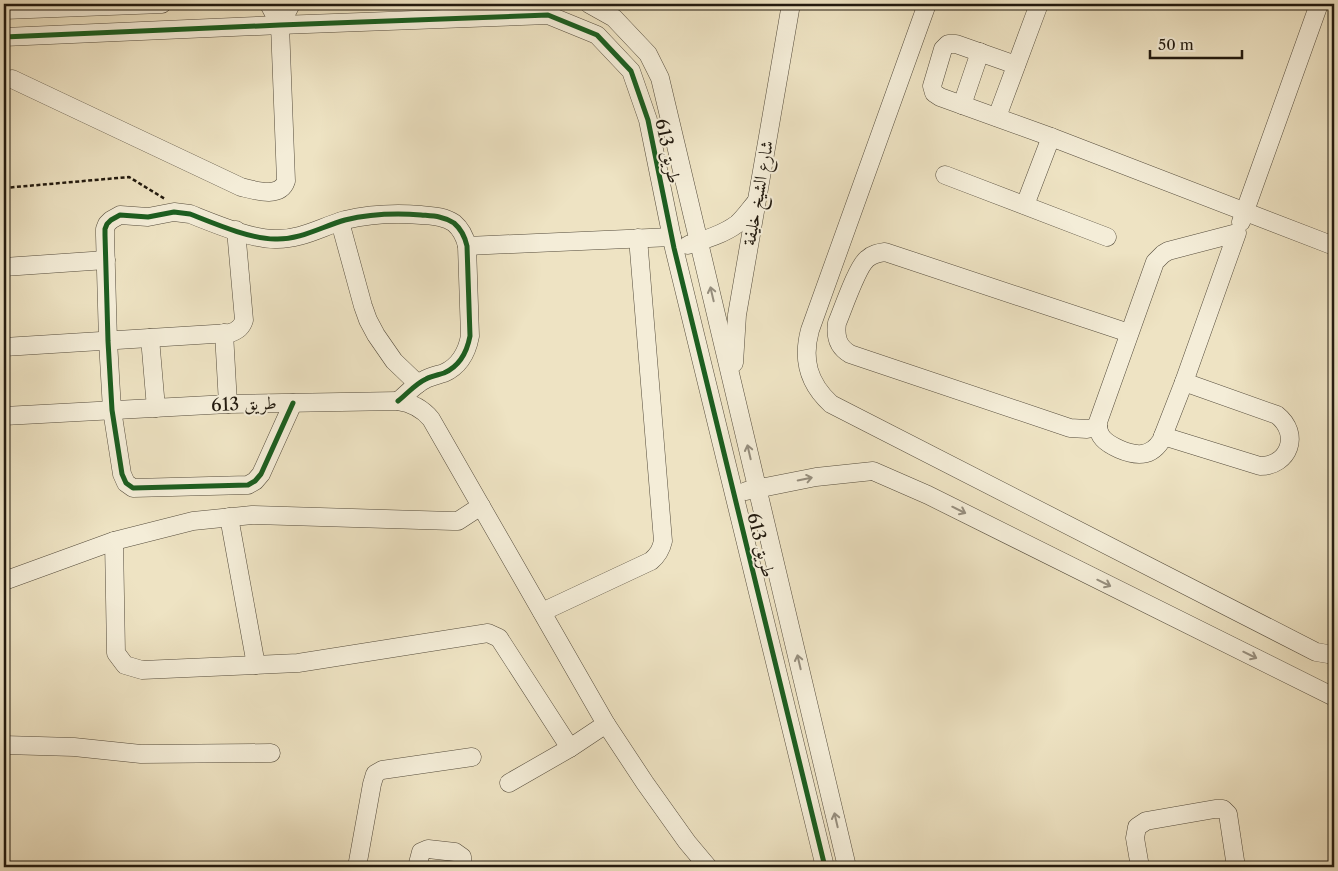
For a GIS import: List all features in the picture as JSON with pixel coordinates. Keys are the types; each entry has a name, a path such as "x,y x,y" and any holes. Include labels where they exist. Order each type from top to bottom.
{"street":[{"path":"4,10 162,4"},
{"path":"12,78 241,187 264,192 277,191 286,182 280,24 269,4"},
{"path":"280,24 291,4"},
{"name":"طريق 613","path":"588,4 614,18 648,54 660,78 848,867"},
{"name":"شارع الشيخ خليفة","path":"733,384 737,315 791,4"},
{"path":"927,4 807,340 806,360 808,370 817,389 831,404 1316,652 1334,653"},
{"path":"997,117 1039,4"},
{"path":"1237,233 1168,251 1158,258 1152,267 1100,419 1098,427 1100,435 1106,442 1130,454 1137,454 1151,451 1157,447 1163,436 1184,382 1319,4"},
{"name":"طريق 613","path":"4,37 280,24 548,16 597,35 631,71 648,120 673,243 825,867"},
{"path":"1016,65 952,43 945,46 932,82 932,89 937,96 1051,137 1334,246"},
{"path":"962,105 980,52"},
{"path":"1025,205 1051,137"},
{"path":"945,175 1107,237"},
{"path":"467,246 638,238 673,243 699,242 723,232 738,222 756,202"},
{"path":"293,403 261,474 255,482 248,485 133,488 126,483 122,474 112,410 108,341 106,229 115,217 125,215 148,217 174,212 190,214 262,238 285,239 359,217 389,214 440,217 455,224 465,237 467,246 470,336 468,346 464,355 451,369 426,379 398,401"},
{"path":"340,222 368,320 394,361 418,384"},
{"path":"4,347 234,332 244,320 236,230"},
{"path":"542,612 652,560 660,552 662,546 638,238"},
{"path":"1098,427 1087,429 1070,428 850,354 838,342 837,323 861,265 872,255 885,252 1129,333"},
{"path":"4,267 106,260"},
{"path":"224,333 228,404"},
{"path":"150,338 156,408"},
{"path":"1163,436 1260,466 1273,464 1284,456 1287,450 1289,431 1283,419 1277,415 1184,382"},
{"name":"طريق 613","path":"4,416 228,404 398,401 414,405 431,419 606,724 644,783 687,842 708,867"},
{"path":"734,494 816,477 873,471 928,495 1334,697"},
{"path":"4,581 114,541 194,521 252,515 453,521 481,506"},
{"path":"229,517 256,665"},
{"path":"114,541 116,653 125,665 142,670 298,663 488,633 499,638 570,748"},
{"path":"509,783 570,748 606,724"},
{"path":"4,745 74,747 141,754 271,753"},
{"path":"357,867 375,774 382,770 472,757"},
{"path":"1140,867 1135,838 1137,827 1146,821 1216,809 1223,810 1228,814 1236,867"},
{"path":"417,867 421,852 428,849 455,852 462,857 463,867"}],"path":[{"path":"4,188 128,177 173,204 174,212"}],"cycle path":[{"path":"4,37 548,15 597,35 631,71 648,120 674,248 825,867"},
{"path":"293,403 261,474 248,485 133,488 126,483 122,474 112,410 105,235 107,224 120,215 148,217 174,212 190,214 220,226 254,236 284,239 345,220 373,215 402,214 429,216 442,218 454,223 462,233 467,246 470,336 467,348 462,358 454,367 422,381 398,401"}]}
